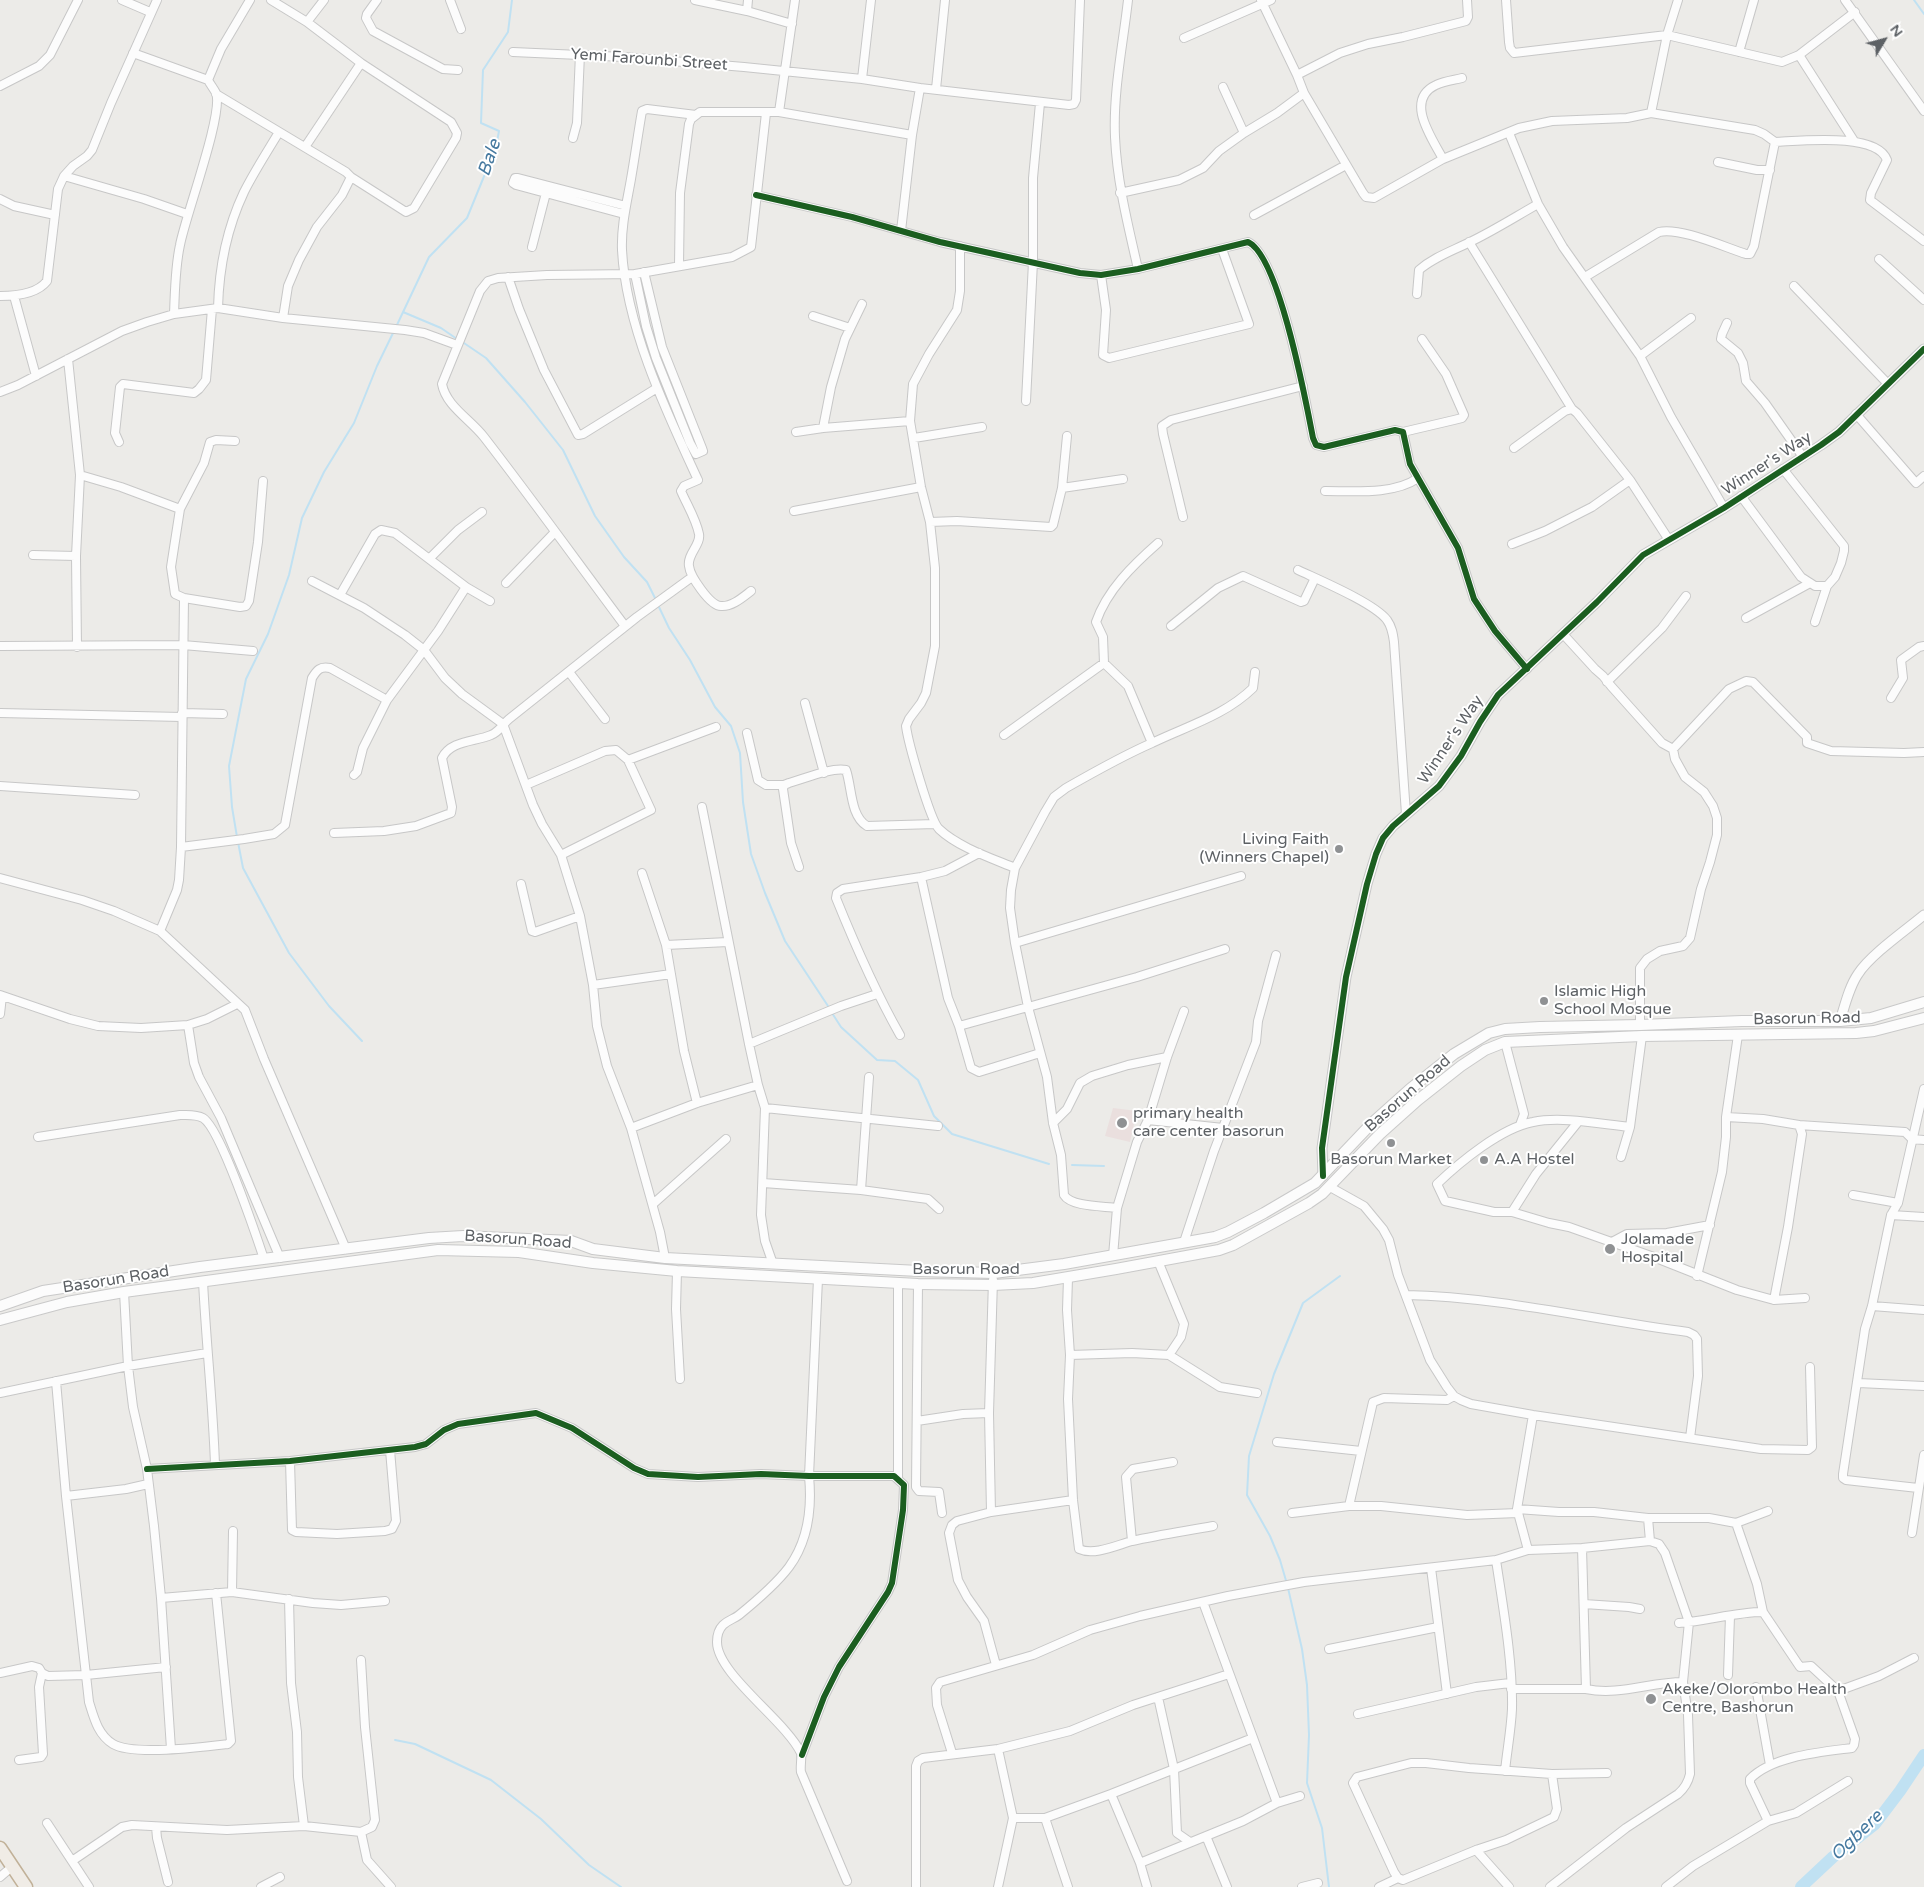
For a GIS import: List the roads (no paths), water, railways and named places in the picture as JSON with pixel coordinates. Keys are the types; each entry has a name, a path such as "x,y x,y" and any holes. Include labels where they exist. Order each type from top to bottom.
{"highway":[{"path":"0,1848 26,1887"},
{"path":"2,1869 18,1887"}],"main road":[{"name":"Basorun Road","path":"0,1303 43,1291 264,1259 429,1238 462,1236 571,1241 593,1249 665,1258 994,1273 1113,1256 1228,1232 1302,1191 1323,1176 1372,1124 1410,1089 1454,1054 1489,1033 1505,1029 1540,1027 1871,1018 1924,1002"},
{"name":"Basorun Road","path":"0,1320 67,1302 124,1292 438,1250 464,1249 518,1252 593,1263 677,1271 918,1284 993,1285 1033,1283 1068,1278 1219,1250 1233,1245 1309,1203 1330,1187 1380,1134 1418,1100 1469,1061 1494,1046 1505,1042 1642,1036 1856,1033 1874,1031 1924,1018"},
{"path":"1540,1027 1542,1040"}],"street":[{"path":"0,86 39,66 50,55 78,0"},
{"path":"122,0 150,12"},
{"path":"0,296 14,296 39,289 48,281 58,189 64,176 72,166 87,156 92,150 156,0"},
{"path":"208,80 221,49 250,0"},
{"path":"216,94 306,147 406,212 411,211 457,133 451,122 361,64 307,22 271,0"},
{"path":"307,22 324,0"},
{"path":"377,0 366,18 373,31 443,69 458,70"},
{"path":"450,0 461,29"},
{"path":"695,0 747,11 792,24"},
{"path":"747,11 748,0"},
{"path":"779,112 795,0"},
{"path":"862,79 871,0"},
{"path":"936,89 946,0"},
{"name":"Yemi Farounbi Street","path":"512,52 580,54 785,71 1069,105 1074,104 1076,100 1080,0"},
{"path":"1128,0 1115,109 1115,136 1120,193 1138,269"},
{"path":"1184,38 1262,2 1271,0"},
{"path":"1297,75 1340,53 1368,44 1411,36 1466,21 1468,17 1467,0"},
{"path":"1506,0 1509,42 1510,48 1514,53 1667,34 1782,62 1799,55 1855,12"},
{"path":"1651,113 1667,34 1678,0"},
{"path":"1739,52 1754,0"},
{"path":"1845,0 1924,111"},
{"path":"1262,2 1304,93 1366,197 1374,198 1443,159 1528,125 1552,121 1627,118 1651,113 1754,130 1776,142 1854,140 1873,148 1887,157 1886,164 1870,193 1870,200 1924,240"},
{"path":"133,53 208,80 216,94 217,106 212,133 187,214 176,269 174,314"},
{"path":"573,138 577,123 580,54"},
{"path":"1799,55 1854,140"},
{"path":"306,147 361,64"},
{"path":"1443,159 1426,126 1420,104 1424,95 1433,87 1462,78"},
{"path":"1223,87 1244,132"},
{"path":"901,231 912,135 920,88"},
{"path":"1120,193 1178,180 1203,168 1219,151 1244,132 1277,113 1304,93"},
{"path":"1026,401 1033,262 1033,178 1040,103"},
{"path":"696,115 647,109 642,111 625,210 622,248 624,275 641,346 657,388 698,480 684,486 681,491 694,518 699,536 688,564 692,577 716,606 723,607 733,603 751,591"},
{"path":"679,265 680,193 689,124 696,115 704,111 779,112 912,135"},
{"path":"625,626 482,434 449,400 444,393 442,384 444,376 480,290 488,281 508,277 547,275 635,274 732,257 751,247 766,112"},
{"path":"119,442 115,433 120,386 123,384 194,393 206,380 224,256 236,213 244,192 279,132"},
{"path":"1509,133 1538,204 1563,247 1640,356 1671,417 1724,508"},
{"path":"1585,276 1659,232 1668,230 1681,232 1750,254 1754,246 1776,142"},
{"path":"1718,162 1757,170 1770,170"},
{"path":"1254,215 1346,165"},
{"path":"64,176 144,199 187,214"},
{"path":"283,318 288,286 299,260 317,227 342,195 352,177"},
{"path":"532,247 546,190 625,210"},
{"path":"756,195 843,214 940,242 1080,273 1101,275 1138,269 1248,242 1259,250 1281,302 1304,386 1313,438 1319,447 1370,438 1395,430 1403,432 1462,418 1464,415 1446,374 1422,339"},
{"path":"0,199 14,206 55,215"},
{"path":"1417,294 1419,270 1446,252 1469,242 1538,204"},
{"path":"1469,242 1572,409 1630,480 1669,540"},
{"path":"960,246 960,292 957,310 913,384 910,420 921,487 930,522 935,586 935,646 926,693 906,726 935,824 951,837 1015,868"},
{"path":"1101,275 1106,310 1103,355 1109,358 1249,324 1222,249"},
{"path":"1879,258 1924,300"},
{"path":"635,274 646,326 656,358 690,443 696,454 698,454 703,451 662,347 644,272"},
{"path":"508,277 544,370 578,435 583,434 657,388"},
{"path":"1794,286 1888,384"},
{"path":"14,296 36,376"},
{"path":"823,428 831,387 845,339 862,304"},
{"path":"0,392 36,376 122,331 174,314 215,309 405,330 459,342"},
{"path":"813,316 850,328"},
{"path":"1640,356 1690,318"},
{"path":"1728,324 1721,339 1738,354 1743,363 1746,381 1765,402 1803,458"},
{"name":"Winner's Way","path":"1323,1176 1321,1157 1327,1107 1352,944 1376,854 1387,832 1439,786 1495,700 1597,602 1634,563 1803,458 1838,432 1924,349"},
{"path":"68,359 80,475 76,556 77,647"},
{"path":"1183,517 1162,426 1165,423 1304,386"},
{"path":"1514,448 1565,411 1572,409"},
{"path":"1856,414 1916,483 1924,476"},
{"path":"796,432 910,420"},
{"path":"914,438 982,427"},
{"path":"1403,432 1407,454 1418,478 1458,548 1474,599 1495,631 1527,669"},
{"path":"930,522 1021,524 1051,527 1062,488 1067,436"},
{"path":"235,441 216,440 210,442 204,463 180,509 171,567 175,594 184,598 240,607 246,606 249,601 258,542 263,481"},
{"path":"1783,469 1844,546 1841,563 1827,586 1815,622"},
{"path":"80,475 121,487 180,509"},
{"path":"1325,491 1363,492 1384,490 1410,483 1418,478"},
{"path":"1062,488 1123,479"},
{"path":"1512,544 1546,531 1592,507 1630,480"},
{"path":"794,511 921,487"},
{"path":"1741,496 1801,577 1815,586 1827,586"},
{"path":"429,559 458,530 482,512"},
{"path":"340,594 375,534 381,530 396,533 466,587 490,601"},
{"path":"506,583 555,532"},
{"path":"1152,743 1128,686 1104,663 1103,637 1096,622 1100,609 1131,567 1158,543"},
{"path":"33,555 76,556"},
{"path":"1298,570 1372,608 1386,618 1390,625 1394,642 1406,814"},
{"path":"1171,626 1218,588 1243,576 1301,602 1304,601 1315,578"},
{"path":"334,833 384,831 416,826 451,813 452,807 442,758 444,753 455,745 493,735 503,724 625,626 692,577"},
{"path":"312,581 364,608 424,650 445,678 462,694 503,724 542,824 561,855 580,916 593,985 598,1026 607,1066 631,1128 653,1204 665,1258"},
{"path":"1746,618 1810,583"},
{"path":"354,775 363,748 387,700 438,632 466,587"},
{"path":"1607,682 1658,634 1686,596"},
{"path":"160,931 177,890 181,847 184,598"},
{"path":"1563,634 1662,743 1673,749"},
{"path":"0,646 183,645 253,651"},
{"path":"1892,698 1904,678 1901,660 1919,647 1924,646"},
{"path":"1004,735 1104,663"},
{"path":"181,847 274,834 285,825 312,678 317,670 324,667 330,668 387,700"},
{"path":"569,672 605,719"},
{"path":"1117,1208 1079,1204 1066,1199 1063,1191 1061,1156 1053,1123 1047,1077 1028,1007 1015,943 1010,908 1015,868 1054,797 1078,780 1152,743 1205,721 1234,704 1253,688 1255,672"},
{"path":"1673,749 1729,690 1746,681 1752,682 1779,708 1807,738 1807,743 1830,752 1924,752"},
{"path":"805,704 824,773"},
{"path":"0,712 223,714"},
{"path":"628,760 716,727"},
{"path":"747,733 758,780 766,785 784,785 824,773 841,769 846,770 856,814 862,824 867,826 935,824"},
{"path":"1640,1025 1640,968 1647,958 1660,951 1683,946 1690,938 1700,889 1717,835 1717,818 1713,806 1704,792 1685,777 1675,759 1673,749"},
{"path":"526,785 605,750 616,750 628,760 651,810 561,855"},
{"path":"784,785 791,844 799,867"},
{"path":"0,786 135,794"},
{"path":"702,807 749,1044 765,1108 761,1215 765,1241 773,1264"},
{"path":"900,1035 877,994 836,898 837,893 844,889 922,877 945,871 979,852"},
{"path":"642,872 666,945 684,1051 696,1103"},
{"path":"1015,943 1241,876"},
{"path":"922,877 948,998 959,1026 971,1068 974,1072 979,1072 1040,1053"},
{"path":"0,878 82,900 114,911 160,931 248,1014 264,1059 346,1249"},
{"path":"521,884 532,931 535,932 580,916"},
{"path":"1840,1020 1851,986 1858,972 1924,915"},
{"path":"666,945 728,942"},
{"path":"959,1026 1137,977 1225,949"},
{"path":"1184,1242 1223,1128 1256,1042 1258,1021 1276,955"},
{"path":"593,985 671,974"},
{"path":"749,1044 841,1006 877,994"},
{"path":"0,1014 1,995 70,1019 98,1026 141,1028 188,1026 237,1004"},
{"path":"1113,1256 1117,1208 1137,1142 1148,1120 1184,1011"},
{"path":"188,1026 194,1063 221,1118 280,1258"},
{"path":"1697,1276 1722,1172 1726,1117 1738,1035"},
{"path":"1621,1156 1630,1127 1642,1036"},
{"path":"1505,1042 1524,1114 1520,1125"},
{"path":"1053,1123 1068,1109 1080,1083 1092,1076 1128,1065 1168,1057"},
{"path":"861,1190 869,1077"},
{"path":"631,1128 696,1103 758,1085"},
{"path":"1918,1488 1846,1480 1843,1478 1865,1329 1872,1306 1891,1215 1898,1203 1924,1089"},
{"path":"765,1108 938,1126"},
{"path":"38,1138 180,1115 202,1117 208,1122 226,1158 252,1221 264,1259"},
{"path":"1726,1117 1763,1120 1799,1126 1905,1132 1912,1139 1924,1140"},
{"path":"1148,1120 1223,1128"},
{"path":"1630,1127 1550,1120 1520,1125 1472,1155 1437,1184 1445,1201 1494,1212 1512,1212 1568,1227 1612,1242 1697,1276 1774,1300 1805,1298"},
{"path":"1512,1212 1536,1174 1578,1122"},
{"path":"1774,1300 1798,1164 1802,1134 1799,1126"},
{"path":"653,1204 726,1139"},
{"path":"763,1183 861,1190 928,1199 939,1209"},
{"path":"1330,1187 1364,1206 1383,1229 1389,1240 1406,1295 1430,1360 1454,1396 1471,1404 1761,1449 1810,1450 1812,1436 1810,1367"},
{"path":"1853,1195 1898,1203"},
{"path":"1891,1215 1924,1217"},
{"path":"1612,1242 1627,1234 1668,1233 1710,1225"},
{"path":"1158,1261 1184,1324 1181,1337 1169,1355"},
{"path":"677,1271 676,1310 680,1379"},
{"path":"991,1512 989,1413 994,1273"},
{"path":"1068,1278 1067,1310 1070,1354 1068,1399 1073,1500 1079,1549 1084,1551 1104,1549 1132,1541 1213,1526"},
{"path":"802,1755 784,1728 728,1668 717,1644 718,1633 722,1626 737,1616 788,1568 800,1550 806,1533 811,1493 809,1476 818,1279"},
{"path":"203,1281 207,1353 213,1404 215,1465"},
{"path":"898,1283 898,1478"},
{"path":"918,1284 916,1487 919,1491 940,1492 942,1513"},
{"path":"124,1292 128,1366 133,1407 147,1469 161,1598 171,1749"},
{"path":"1406,1295 1447,1296 1492,1301 1688,1332 1694,1335 1697,1339 1698,1376 1690,1438"},
{"path":"1872,1306 1924,1310"},
{"path":"0,1393 128,1366 207,1353"},
{"path":"1070,1354 1132,1353 1169,1355 1220,1387 1257,1393"},
{"path":"56,1381 66,1496 89,1702 94,1720 101,1733 113,1744 126,1749 171,1749 228,1744 231,1742 216,1593"},
{"path":"1858,1382 1924,1386"},
{"path":"1349,1506 1371,1405 1375,1400 1384,1398 1447,1400 1454,1396"},
{"path":"147,1469 290,1461 390,1450 426,1444 444,1430 458,1424 536,1413 572,1428 634,1468 648,1474 698,1477 761,1474 894,1476 898,1478 904,1485 903,1510 892,1583 839,1667 824,1697 802,1755 800,1772 847,1881"},
{"path":"918,1421 963,1414 989,1413"},
{"path":"1528,1550 1517,1511 1533,1415"},
{"path":"1277,1442 1362,1450"},
{"path":"290,1461 292,1530 296,1532 337,1534 385,1531 392,1529 396,1522 390,1450"},
{"path":"1912,1533 1924,1455"},
{"path":"1132,1541 1126,1477 1133,1469 1173,1462"},
{"path":"66,1496 126,1490 148,1484"},
{"path":"996,1665 984,1621 967,1597 958,1580 949,1533 952,1525 957,1521 991,1512 1073,1500"},
{"path":"1292,1513 1349,1506 1381,1506 1467,1515 1517,1511 1594,1512 1648,1518 1709,1518 1736,1523 1768,1511"},
{"path":"1648,1518 1650,1541"},
{"path":"1736,1523 1757,1584 1763,1612 1800,1667 1811,1666 1838,1691 1855,1739 1852,1748 1819,1753 1770,1765 1750,1779 1750,1783 1768,1821"},
{"path":"232,1592 233,1530"},
{"path":"952,1753 937,1705 936,1688 940,1682 1033,1655 1090,1630 1140,1616 1304,1582 1496,1560 1528,1550 1582,1548 1650,1541 1659,1544 1665,1553 1689,1622 1683,1682 1688,1715 1690,1774 1684,1789 1626,1828 1550,1887"},
{"path":"1582,1548 1586,1689"},
{"path":"1496,1560 1511,1686 1510,1731 1505,1771"},
{"path":"1431,1568 1447,1694"},
{"path":"161,1598 232,1592 341,1605 385,1601"},
{"path":"289,1599 291,1683 297,1732 298,1769 304,1826"},
{"path":"1203,1602 1277,1803"},
{"path":"1584,1604 1628,1607 1640,1610"},
{"path":"1680,1623 1730,1616 1742,1612 1763,1612"},
{"path":"1728,1675 1730,1616"},
{"path":"1329,1649 1438,1627"},
{"path":"1838,1691 1878,1676 1914,1658"},
{"path":"72,1861 122,1827 132,1825 227,1830 304,1826 361,1832 372,1827 375,1820 365,1727 361,1660"},
{"path":"0,1673 32,1666 39,1668 48,1676 86,1675 166,1667"},
{"path":"19,1760 42,1756 43,1754 39,1687 42,1672"},
{"path":"916,1887 916,1766 918,1761 923,1758 952,1753 998,1749 1070,1731 1158,1697 1230,1674"},
{"path":"1358,1714 1476,1687 1511,1686 1618,1692 1666,1682 1683,1682"},
{"path":"1756,1687 1770,1765"},
{"path":"1158,1697 1174,1769 1177,1833 1190,1842"},
{"path":"1013,1818 1044,1818 1111,1794 1253,1738"},
{"path":"998,1749 1013,1818 998,1887"},
{"path":"1398,1878 1352,1783 1355,1779 1411,1763 1426,1762 1552,1774 1607,1773"},
{"path":"1379,1887 1398,1878 1403,1880 1476,1850 1506,1840 1554,1817 1558,1809 1552,1774"},
{"path":"1667,1886 1693,1866 1768,1821 1796,1812 1848,1781"},
{"path":"1111,1794 1140,1864 1147,1887"},
{"path":"1140,1864 1243,1821 1277,1803 1300,1796"},
{"path":"1044,1818 1068,1887"},
{"path":"47,1823 87,1886"},
{"path":"156,1827 156,1838 168,1882"},
{"path":"361,1832 367,1860 391,1887"},
{"path":"1206,1836 1227,1887"},
{"path":"1476,1850 1509,1887"},
{"path":"261,1887 280,1877"},
{"path":"1302,1887 1318,1883"}],"waterway":[{"name":"Bale","path":"396,327 429,257 467,218 496,147 499,131 481,123 483,70 508,32 512,0"},
{"path":"1914,0 1924,14"},
{"path":"403,312 441,328 457,339"},
{"path":"237,837 232,807 229,766 246,679 268,634 289,575 302,518 324,472 354,423 377,366 394,331"},
{"path":"461,341 486,358 525,402 563,450 595,516 624,557 647,582 656,600"},
{"path":"658,605 669,628 690,660 715,707 731,726 740,753 743,802 751,854 785,941 830,1009"},
{"path":"238,842 243,868 289,953 329,1006 362,1041"},
{"path":"832,1013 841,1027 877,1060 895,1061 918,1080 934,1116 952,1134 1049,1164"},
{"path":"1072,1165 1104,1166"},
{"path":"1287,1584 1270,1536 1247,1495 1249,1456 1274,1374 1303,1303 1340,1276"},
{"path":"1288,1588 1302,1649 1307,1685 1309,1735 1307,1783 1322,1828 1329,1887"},
{"path":"395,1740 415,1744 491,1780 541,1819 589,1865 621,1887"},
{"name":"Ogbere","path":"1801,1887 1833,1857 1875,1824 1924,1755"}],"place":[{"name":"Living Faith (Winners Chapel)","path":"1339,849"},
{"name":"Islamic High School Mosque","path":"1544,1001"},
{"name":"primary health care center basorun","path":"1122,1123"},
{"name":"Basorun Market","path":"1391,1143"},
{"name":"A.A Hostel","path":"1484,1160"},
{"name":"Jolamade Hospital","path":"1610,1249"},
{"name":"Akeke/Olorombo Health Centre, Bashorun","path":"1651,1699"}]}
